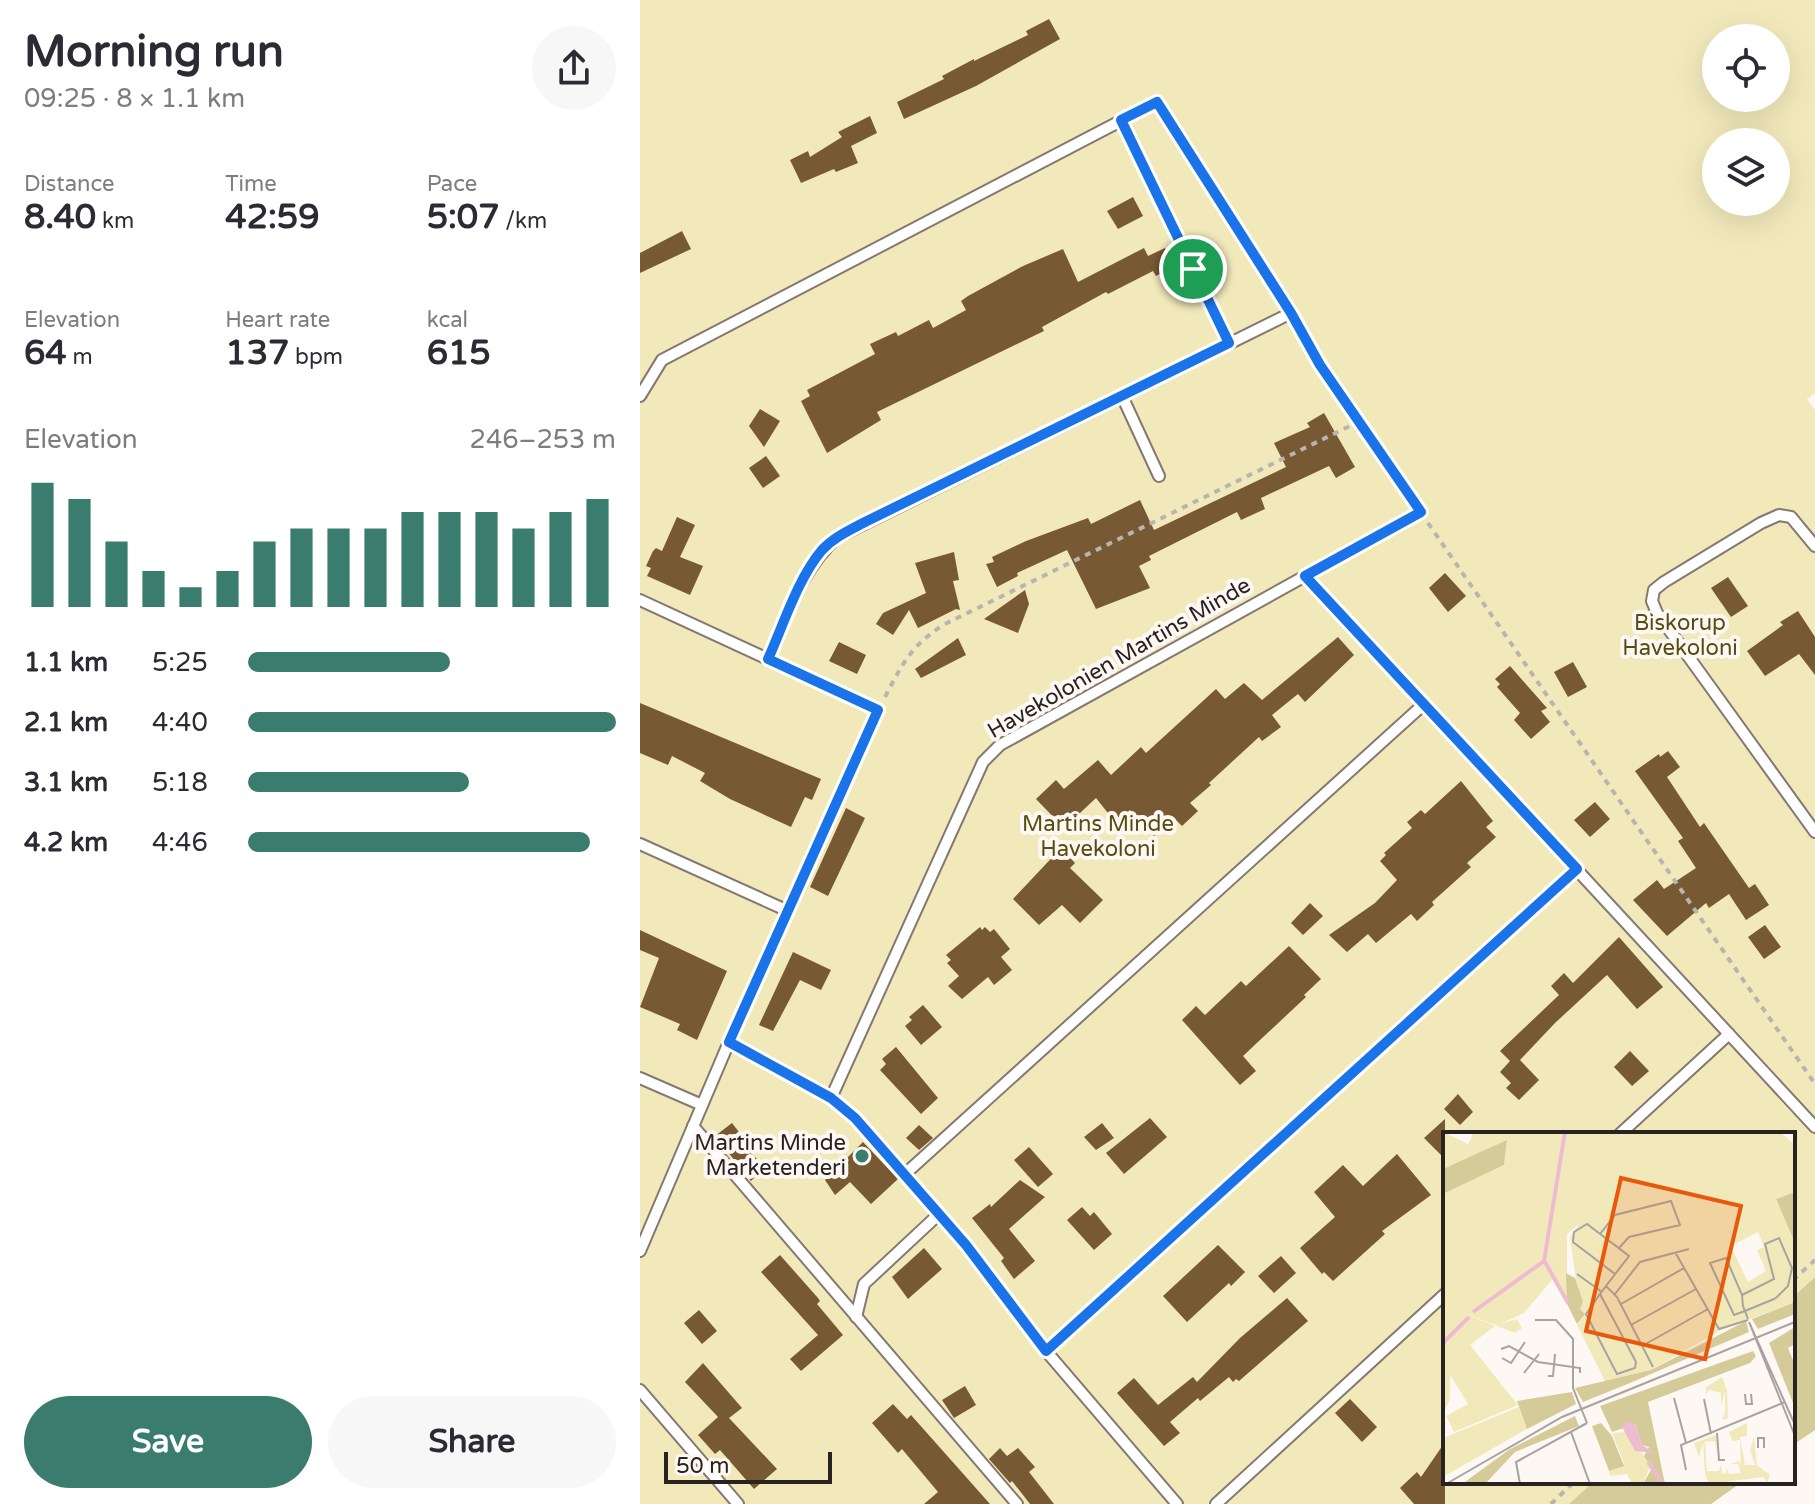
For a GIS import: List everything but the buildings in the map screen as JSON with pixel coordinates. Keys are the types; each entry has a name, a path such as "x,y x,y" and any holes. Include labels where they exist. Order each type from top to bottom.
{"lane":[{"path":"640,396 662,360 1157,102 1291,313 838,537 823,550 808,573 768,659"},
{"path":"1122,396 1159,476"},
{"name":"Havekolonien Martins Minde","path":"831,1098 983,762 1000,745 1421,512"},
{"path":"1815,546 1791,517 1779,515 1664,582 1654,590 1652,601 1657,613 1815,832"},
{"path":"1305,576 1815,1127"},
{"path":"640,600 878,710 786,910 640,1251"},
{"path":"905,1174 1424,704"},
{"path":"640,844 786,910"},
{"path":"1046,1351 1577,869"},
{"path":"1622,1132 1729,1034"},
{"path":"729,1042 831,1098 855,1118 966,1245 1046,1351 1177,1504"},
{"path":"640,1078 702,1105"},
{"path":"693,1126 1017,1504"},
{"path":"856,1317 864,1284 939,1214"},
{"path":"1216,1504 1443,1296"},
{"path":"640,1390 738,1504"}],"path":[{"path":"1121,120 1229,343"},
{"path":"1291,313 1320,365 1358,422 1815,1084"},
{"path":"878,710 908,654 921,640 943,625 1358,422"},
{"path":"1795,1278 1815,1260"},
{"path":"1551,1504 1572,1484"}],"green space":[{"name":"Martins Minde Havekoloni","path":"640,0 1815,0 1815,393 1807,399 1815,410 1815,1277 1795,1295 1795,1132 1443,1132 1443,1484 1591,1484 1569,1504 640,1504"}],"shaded area":[{"path":"1815,1277 1815,1430 1795,1444 1795,1295"},
{"path":"1591,1484 1739,1484 1711,1504 1569,1504"}],"place":[{"name":"Martins Minde Marketenderi","path":"862,1156"}],"route":[{"path":"1157,102 1291,313 1320,365 1421,512 1305,576 1577,869 1046,1351 966,1245 855,1118 831,1098 729,1042 878,710 768,659 808,573 823,550 838,537 1229,343 1193,269 1121,120 1157,102"}],"park label":[{"name":"Biskorup Havekoloni","path":"1680,636"}]}
